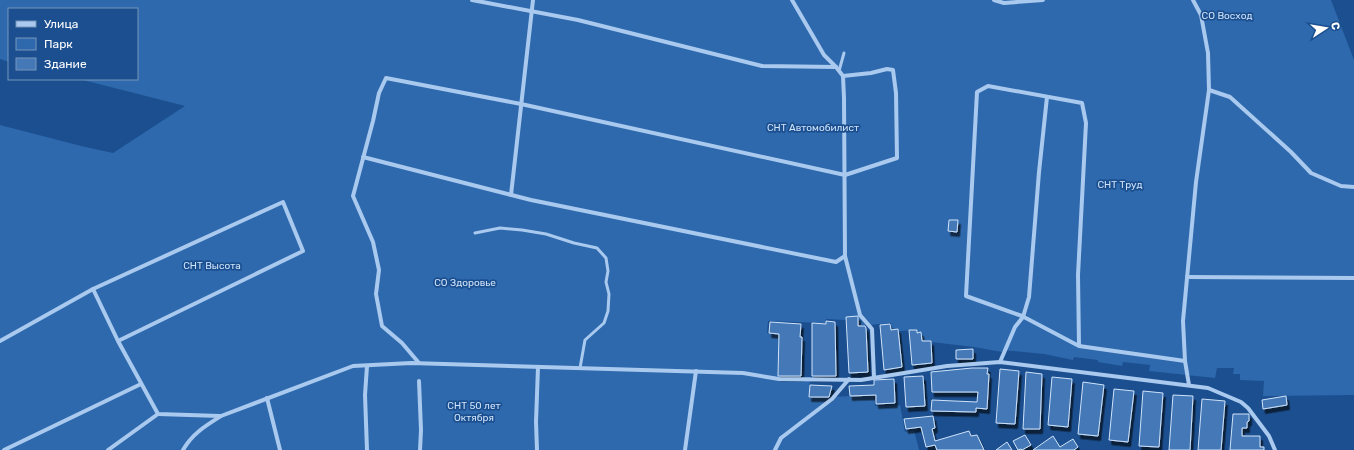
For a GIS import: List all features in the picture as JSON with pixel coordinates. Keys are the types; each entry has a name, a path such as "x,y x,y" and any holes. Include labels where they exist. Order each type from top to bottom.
{"street":[{"path":"472,0 578,20 762,66 838,69"},
{"path":"511,195 533,0"},
{"path":"792,0 824,55 843,76 845,256 860,315 872,329 874,377"},
{"path":"994,0 1004,4 1043,0"},
{"path":"1189,385 1185,361 1183,321 1196,182 1209,90 1208,53 1201,15 1193,0"},
{"path":"419,363 402,343 382,326 376,294 380,270 373,242 353,196 373,122 379,93 386,78 521,104 845,175 897,158 896,92 893,70 887,69 871,73 843,76"},
{"path":"1079,346 1078,275 1086,123 1082,103 988,86 977,92 966,296 1023,317 1079,346 1185,361"},
{"path":"1209,90 1230,97 1291,152 1311,173 1341,186 1354,187"},
{"path":"1000,362 1015,327 1023,317 1029,297 1039,172 1047,97"},
{"path":"363,157 511,195 836,262 845,256"},
{"path":"0,341 93,289 283,202 303,251 118,341"},
{"path":"1187,277 1354,278"},
{"path":"93,289 118,341 158,414"},
{"path":"183,450 189,440 204,426 221,416 353,366 419,363 696,371 742,373 779,379 861,380 947,366 1000,362 1208,388 1241,402 1259,421 1269,436 1275,450"},
{"path":"367,366 365,395 367,450"},
{"path":"537,450 536,422 538,367"},
{"path":"685,450 696,371"},
{"path":"775,450 781,438 832,399 849,379"},
{"path":"419,382 421,430 420,450"},
{"path":"4,450 142,384"},
{"path":"267,398 280,450"},
{"path":"108,450 158,414 221,416"}],"lane":[{"path":"838,69 844,53"},
{"path":"475,233 500,228 546,234 574,243 597,248 606,258 608,271 606,282 609,294 608,312 604,323 585,340 580,368"}],"green space":[{"path":"0,0 1331,0 1354,60 1354,395 1263,396 1264,381 1240,380 1240,374 1233,374 1234,368 1217,368 1215,378 1149,371 1150,365 1123,362 1122,366 1098,362 1098,360 1074,357 1073,360 1044,354 1003,350 1002,352 923,341 922,332 918,332 917,330 899,331 898,329 892,329 891,323 858,326 846,320 826,319 825,323 768,321 767,333 779,334 778,376 810,377 809,398 874,395 875,406 900,405 905,432 914,430 919,450 0,450 0,125 113,153 185,106 83,80 138,80 138,8 8,8 8,62 0,59"}],"building":[{"path":"949,220 958,220 957,232 948,231"},
{"path":"858,316 858,326 865,326 866,328 868,372 849,373 846,317"},
{"path":"826,321 835,322 836,376 812,376 812,323 826,324"},
{"path":"770,322 801,324 801,376 778,376 779,334 769,333"},
{"path":"890,324 891,330 898,329 902,367 884,370 880,325"},
{"path":"909,330 917,330 917,333 921,332 922,341 931,341 932,363 912,365"},
{"path":"973,349 973,359 956,359 956,350"},
{"path":"988,368 987,409 976,408 976,412 931,411 932,400 977,402 978,392 932,392 931,372"},
{"path":"1000,369 1019,371 1015,424 996,423"},
{"path":"1026,372 1042,374 1040,429 1023,429"},
{"path":"923,376 925,406 906,407 904,377"},
{"path":"1052,377 1072,379 1068,427 1048,425"},
{"path":"894,379 895,403 876,404 876,395 850,396 849,386 874,385 874,380"},
{"path":"1083,382 1104,385 1098,436 1078,434"},
{"path":"810,385 832,386 829,397 809,397"},
{"path":"1114,389 1134,391 1128,442 1109,440"},
{"path":"1143,391 1163,393 1159,447 1139,446"},
{"path":"1173,395 1193,396 1190,450 1169,450"},
{"path":"1286,396 1287,405 1263,409 1262,400"},
{"path":"1202,399 1225,401 1221,450 1198,450"},
{"path":"1233,414 1249,414 1247,428 1242,428 1242,436 1260,436 1260,447 1264,447 1264,450 1230,450"},
{"path":"933,416 935,428 932,429 935,441 969,431 971,436 977,435 984,450 937,450 935,445 926,447 921,427 906,429 904,419"},
{"path":"1025,435 1031,445 1022,450 1018,450 1013,441"},
{"path":"1053,436 1060,447 1073,439 1078,447 1074,450 1033,450"},
{"path":"1007,442 1012,450 996,450"}],"park label":[{"name":"СО Восход","path":"1227,16"},
{"name":"СНТ Автомобилист","path":"813,128"},
{"name":"СНТ Труд","path":"1120,185"},
{"name":"СНТ Высота","path":"212,266"},
{"name":"СО Здоровье","path":"465,283"},
{"name":"СНТ 50 лет Октября","path":"474,412"}]}
